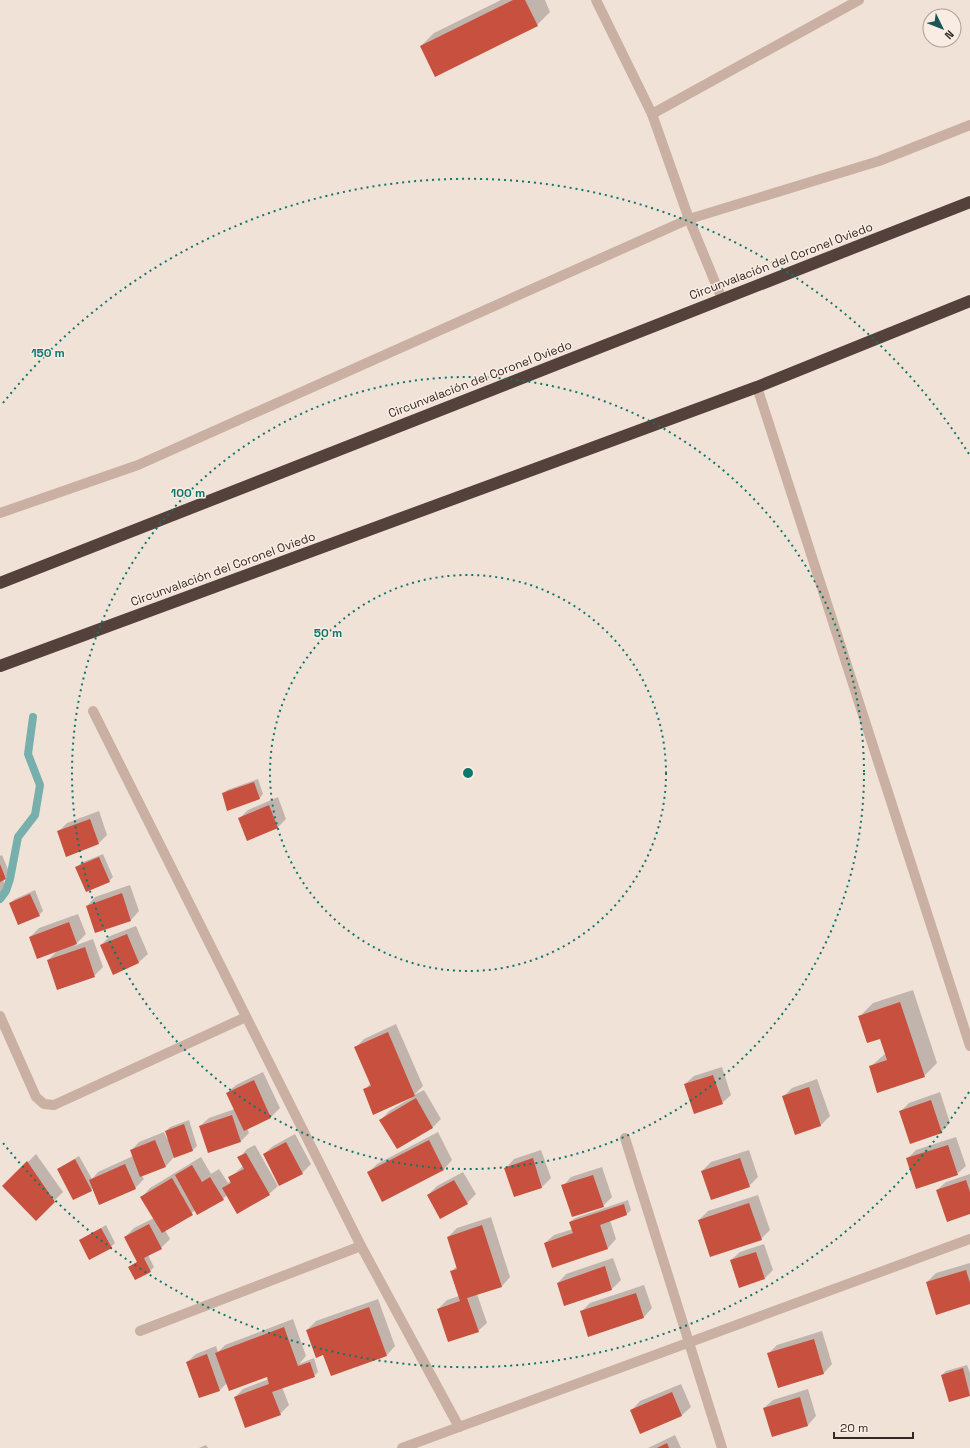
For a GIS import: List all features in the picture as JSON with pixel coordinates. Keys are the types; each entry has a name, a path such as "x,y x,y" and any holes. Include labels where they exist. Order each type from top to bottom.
{"highway":[{"name":"Circunvalación del Coronel Oviedo","path":"0,583 970,202"},
{"name":"Circunvalación del Coronel Oviedo","path":"0,666 757,387 970,300"}],"street":[{"path":"596,0 652,114 689,220 722,299"},
{"path":"652,114 859,0"},
{"path":"0,513 138,466 689,220 879,161 970,125"},
{"path":"757,387 970,1046"},
{"path":"93,711 361,1246 460,1426"},
{"path":"0,1016 36,1097 44,1104 54,1105 246,1017"},
{"path":"625,1138 722,1448"},
{"path":"402,1448 970,1238"},
{"path":"140,1331 361,1246"}],"building":[{"path":"513,0 525,0 538,26 435,77 420,46"},
{"path":"254,782 260,799 227,811 222,793"},
{"path":"269,805 278,828 247,841 238,818"},
{"path":"90,819 99,844 66,857 57,831"},
{"path":"99,857 110,882 86,892 75,867"},
{"path":"0,864 6,879 0,882"},
{"path":"122,893 131,921 95,933 86,906"},
{"path":"30,894 40,916 18,925 9,903"},
{"path":"69,922 77,944 37,959 29,937"},
{"path":"127,934 139,963 113,975 100,945"},
{"path":"85,947 95,977 57,990 47,960"},
{"path":"900,1002 925,1077 877,1093 869,1066 887,1060 880,1039 867,1043 858,1016"},
{"path":"388,1032 415,1096 373,1115 363,1089 371,1086 354,1047"},
{"path":"713,1075 723,1104 694,1114 684,1084"},
{"path":"254,1080 271,1118 244,1131 226,1093"},
{"path":"809,1087 821,1126 795,1135 782,1096"},
{"path":"416,1098 433,1128 397,1149 379,1120"},
{"path":"931,1100 942,1133 910,1144 899,1111"},
{"path":"232,1115 241,1142 208,1153 199,1126"},
{"path":"184,1124 193,1151 174,1158 165,1131"},
{"path":"155,1140 166,1167 140,1177 130,1150"},
{"path":"429,1140 444,1170 382,1202 367,1172"},
{"path":"286,1142 303,1174 279,1186 263,1154"},
{"path":"948,1145 958,1175 916,1189 906,1158"},
{"path":"246,1153 270,1195 237,1214 222,1188 231,1183 228,1177 244,1169 237,1157"},
{"path":"533,1158 542,1188 514,1197 504,1168"},
{"path":"740,1158 750,1187 711,1200 701,1171"},
{"path":"75,1159 92,1191 73,1200 57,1169"},
{"path":"27,1161 55,1202 36,1221 2,1186"},
{"path":"125,1164 136,1189 99,1205 89,1180"},
{"path":"192,1165 202,1182 210,1177 224,1200 197,1215 175,1175"},
{"path":"593,1175 604,1207 572,1217 561,1185"},
{"path":"172,1178 193,1215 162,1233 140,1197"},
{"path":"454,1180 468,1204 440,1219 427,1195"},
{"path":"966,1180 970,1192 970,1214 947,1222 936,1190"},
{"path":"749,1203 762,1240 710,1257 698,1220"},
{"path":"624,1204 627,1215 600,1225 608,1249 552,1268 544,1243 573,1233 569,1222"},
{"path":"149,1224 162,1249 144,1258 151,1272 135,1280 128,1267 137,1262 124,1237"},
{"path":"482,1225 502,1287 467,1298 479,1332 448,1342 437,1309 460,1301 450,1271 457,1269 447,1237"},
{"path":"101,1228 112,1248 89,1260 79,1240"},
{"path":"756,1252 765,1279 739,1288 730,1260"},
{"path":"605,1266 612,1290 564,1306 557,1283"},
{"path":"966,1270 970,1283 970,1304 936,1315 926,1282"},
{"path":"636,1293 644,1318 588,1337 580,1311"},
{"path":"369,1307 387,1356 331,1376 323,1355 316,1358 306,1330"},
{"path":"284,1327 298,1366 310,1362 315,1377 272,1392 281,1415 245,1428 234,1397 269,1384 267,1377 229,1391 215,1353"},
{"path":"814,1339 824,1374 778,1388 767,1353"},
{"path":"207,1354 220,1391 199,1398 186,1362"},
{"path":"963,1368 970,1396 949,1402 941,1375"},
{"path":"672,1392 682,1416 640,1434 630,1410"},
{"path":"800,1397 808,1426 772,1437 763,1408"},
{"path":"667,1443 669,1448 657,1448"}],"waterway":[{"path":"0,899 6,891 10,879 18,837 35,815 40,785 28,754 33,717"}]}
